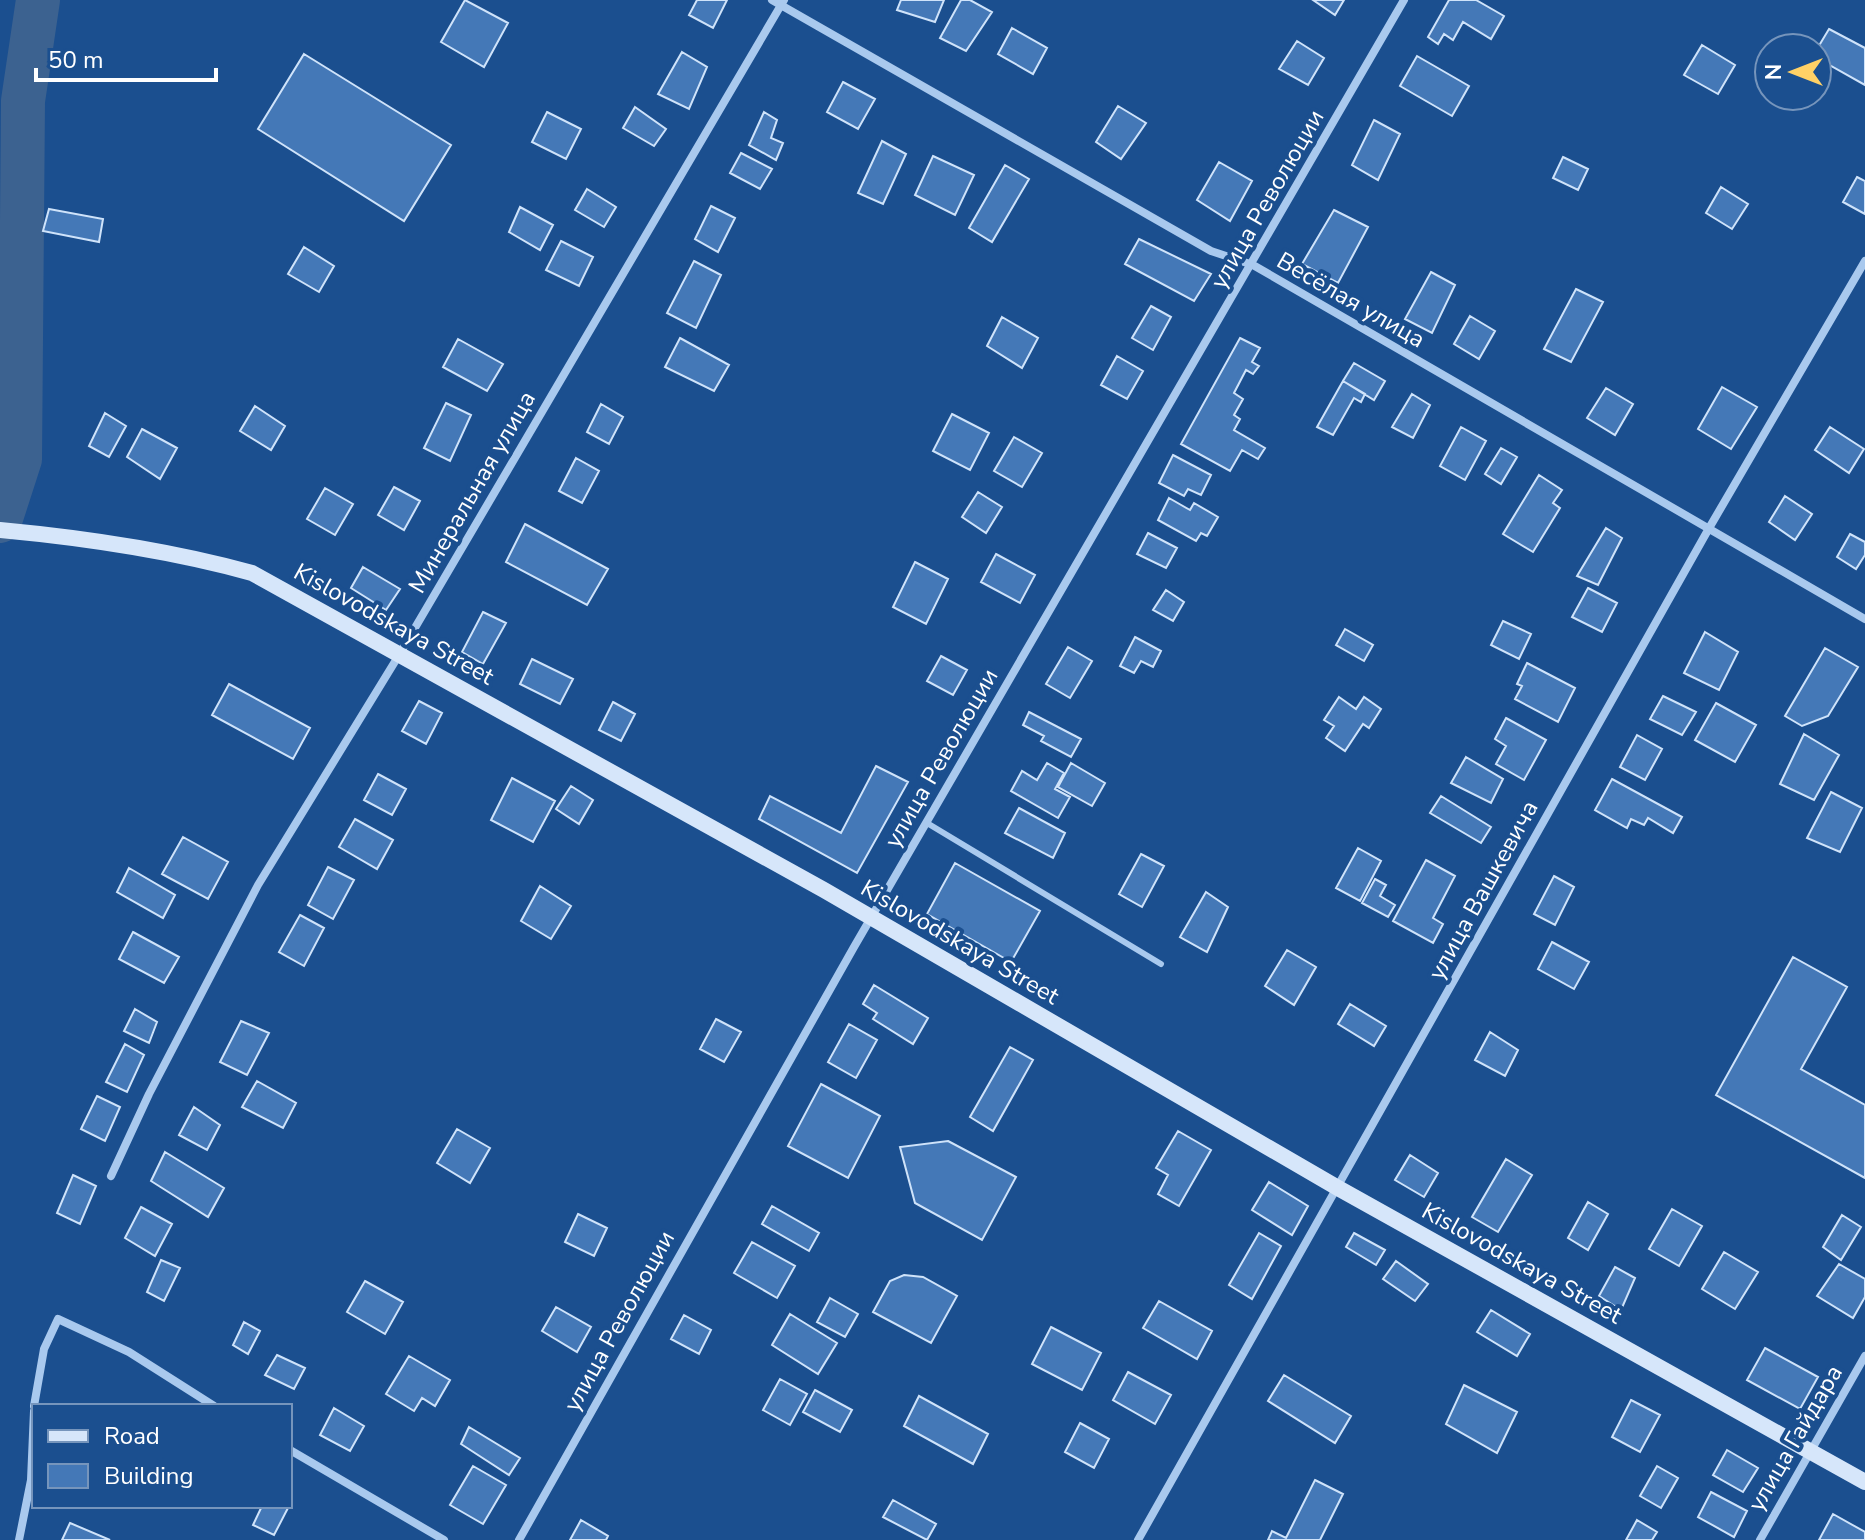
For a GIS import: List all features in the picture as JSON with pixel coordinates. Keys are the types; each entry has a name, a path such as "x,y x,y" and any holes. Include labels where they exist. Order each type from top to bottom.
{"main road":[{"name":"Kislovodskaya Street","path":"0,530 70,536 186,555 252,573 870,918 1338,1188 1865,1482"}],"street":[{"name":"Весёлая улица","path":"772,0 1211,251 1253,265 1865,619"},
{"name":"улица Революции","path":"519,1540 870,918 1253,265 1404,0"},
{"name":"Минеральная улица","path":"111,1176 149,1094 258,885 399,655 782,3"},
{"name":"улица Вашкевича","path":"1138,1540 1708,530 1865,261"},
{"path":"35,1404 44,1349 58,1319 129,1352 211,1404"},
{"name":"улица Гайдара","path":"1760,1540 1865,1356"},
{"path":"292,1451 444,1540"},
{"path":"19,1540 31,1480 32,1456"}],"lane":[{"path":"927,823 1161,964"}],"building":[{"path":"465,0 508,23 484,67 441,42"},
{"path":"697,0 727,0 713,28 689,15"},
{"path":"901,0 944,0 935,22 897,10"},
{"path":"961,0 970,0 992,12 966,51 940,38"},
{"path":"1313,0 1344,0 1335,15"},
{"path":"1449,0 1476,0 1504,16 1491,39 1463,22 1453,40 1444,34 1438,44 1428,37"},
{"path":"1012,28 1047,48 1033,74 998,54"},
{"path":"1829,29 1865,48 1865,85 1833,67 1833,32 1827,32"},
{"path":"1297,41 1324,58 1308,85 1279,69"},
{"path":"1702,45 1735,65 1718,94 1684,75"},
{"path":"682,52 707,67 689,109 658,94"},
{"path":"304,54 451,145 404,221 258,129"},
{"path":"1417,56 1469,86 1452,116 1400,86"},
{"path":"843,82 875,99 858,129 827,112"},
{"path":"1118,106 1146,123 1121,159 1096,142"},
{"path":"635,107 666,129 654,146 623,128"},
{"path":"547,112 581,129 566,159 532,142"},
{"path":"764,112 777,120 771,138 783,143 776,160 749,145"},
{"path":"1374,120 1400,134 1378,180 1352,165"},
{"path":"882,141 906,154 883,204 858,193"},
{"path":"741,153 772,169 760,189 730,173"},
{"path":"933,156 974,175 955,215 915,195"},
{"path":"1563,157 1588,169 1578,190 1553,178"},
{"path":"1219,162 1252,181 1230,221 1197,200"},
{"path":"1005,165 1029,179 992,242 969,228"},
{"path":"1857,177 1865,181 1865,214 1843,202"},
{"path":"1721,187 1748,204 1732,229 1706,213"},
{"path":"587,189 616,207 604,227 575,210"},
{"path":"711,206 735,218 718,252 695,239"},
{"path":"520,207 553,225 540,250 509,232"},
{"path":"49,209 103,219 99,242 43,231"},
{"path":"1334,210 1368,227 1338,283 1302,264"},
{"path":"1139,239 1211,274 1194,301 1125,264"},
{"path":"1139,239 1211,274 1194,301 1125,264"},
{"path":"561,241 593,257 579,286 546,270"},
{"path":"304,247 334,266 319,292 288,274"},
{"path":"694,261 721,275 696,328 667,313"},
{"path":"1431,272 1455,285 1432,333 1405,319"},
{"path":"1576,289 1603,302 1571,362 1544,349"},
{"path":"1151,306 1171,317 1153,350 1132,338"},
{"path":"1470,316 1495,331 1479,359 1454,344"},
{"path":"1002,317 1038,338 1022,368 987,346"},
{"path":"680,338 729,365 714,391 665,367"},
{"path":"1240,338 1260,348 1252,362 1259,366 1253,374 1246,370 1234,393 1243,399 1234,415 1240,419 1234,430 1265,448 1258,459 1242,450 1230,471 1181,444"},
{"path":"458,339 503,364 487,391 443,367"},
{"path":"1117,356 1143,371 1127,399 1101,385"},
{"path":"1354,363 1385,381 1374,400 1343,381"},
{"path":"1343,381 1365,394 1361,402 1354,398 1333,435 1317,427"},
{"path":"1722,387 1757,407 1731,449 1698,429"},
{"path":"1606,388 1633,404 1615,435 1587,418"},
{"path":"1412,394 1430,405 1413,438 1392,427"},
{"path":"446,403 471,415 450,461 424,448"},
{"path":"601,404 623,417 609,444 587,432"},
{"path":"255,406 285,426 271,450 240,431"},
{"path":"105,413 126,426 109,457 89,446"},
{"path":"952,414 989,433 970,470 933,451"},
{"path":"1461,427 1486,441 1465,480 1440,466"},
{"path":"1830,427 1864,449 1849,473 1815,450"},
{"path":"142,429 177,448 160,479 127,457"},
{"path":"1014,437 1042,453 1022,487 994,471"},
{"path":"1501,448 1517,457 1501,484 1485,474"},
{"path":"1173,455 1211,475 1201,495 1188,489 1184,496 1159,483"},
{"path":"576,458 599,471 582,503 559,491"},
{"path":"1539,475 1562,490 1553,503 1560,508 1533,552 1503,534"},
{"path":"394,487 420,501 404,530 378,515"},
{"path":"325,488 353,504 335,535 307,519"},
{"path":"978,492 1002,507 986,533 962,517"},
{"path":"1785,496 1812,514 1795,540 1769,522"},
{"path":"1169,498 1190,510 1194,503 1218,517 1207,536 1201,533 1196,541 1158,520"},
{"path":"525,524 608,569 587,605 506,562"},
{"path":"1606,528 1622,538 1598,585 1577,576"},
{"path":"1148,533 1177,548 1166,568 1137,554"},
{"path":"1850,534 1865,542 1865,555 1856,569 1837,557"},
{"path":"996,554 1035,575 1020,603 981,582"},
{"path":"915,562 948,579 926,624 893,607"},
{"path":"363,567 400,589 386,610 351,588"},
{"path":"1588,588 1617,603 1602,632 1572,617"},
{"path":"1166,590 1184,602 1173,621 1153,610"},
{"path":"483,612 506,623 483,664 462,652"},
{"path":"1503,621 1531,634 1519,659 1491,645"},
{"path":"1345,629 1373,645 1364,661 1336,645"},
{"path":"1705,632 1738,652 1719,690 1684,673"},
{"path":"1135,637 1161,651 1153,667 1141,661 1134,673 1120,666"},
{"path":"1068,647 1092,661 1070,698 1046,684"},
{"path":"1825,648 1858,667 1828,716 1802,726 1785,716"},
{"path":"941,656 967,670 953,695 927,681"},
{"path":"532,659 573,679 560,704 520,684"},
{"path":"1527,663 1575,688 1558,722 1515,699 1522,686 1517,684"},
{"path":"229,684 310,728 293,759 212,715"},
{"path":"1663,696 1696,712 1682,735 1650,719"},
{"path":"1339,697 1356,709 1364,697 1381,709 1369,728 1363,724 1345,751 1326,738 1334,726 1324,720"},
{"path":"419,701 442,713 426,744 402,731"},
{"path":"613,702 635,714 621,741 599,730"},
{"path":"1716,703 1756,725 1735,762 1695,740"},
{"path":"1029,712 1081,739 1071,757 1041,741 1044,736 1023,725"},
{"path":"1506,718 1546,740 1524,780 1496,764 1506,746 1495,739"},
{"path":"1804,734 1839,755 1814,800 1780,784"},
{"path":"1637,735 1662,749 1645,780 1620,767"},
{"path":"1466,757 1503,779 1491,803 1451,783"},
{"path":"1047,763 1064,773 1055,789 1070,797 1058,818 1011,791 1022,771 1037,780"},
{"path":"1071,763 1105,783 1092,806 1058,787"},
{"path":"876,766 908,782 857,873 759,819 770,796 841,833"},
{"path":"378,774 406,789 392,815 364,800"},
{"path":"512,778 555,801 533,842 491,820"},
{"path":"1612,779 1682,817 1673,833 1648,818 1644,825 1631,819 1627,828 1595,810"},
{"path":"571,786 593,800 579,824 556,809"},
{"path":"1831,792 1862,808 1840,852 1807,838"},
{"path":"1441,796 1491,827 1481,843 1430,813"},
{"path":"1019,808 1065,833 1053,858 1005,833"},
{"path":"355,819 393,840 377,869 339,847"},
{"path":"183,837 228,862 208,899 162,874"},
{"path":"1358,848 1381,861 1360,901 1336,888"},
{"path":"1141,854 1164,866 1142,907 1119,894"},
{"path":"1426,860 1455,876 1433,918 1443,924 1433,943 1393,921"},
{"path":"955,863 1040,911 1011,962 927,914"},
{"path":"328,867 354,880 333,919 308,905"},
{"path":"129,868 175,895 163,918 117,892"},
{"path":"1554,876 1574,887 1555,925 1534,914"},
{"path":"1375,879 1386,885 1380,896 1395,905 1388,917 1362,903"},
{"path":"540,886 571,906 551,939 521,921"},
{"path":"1206,892 1228,907 1207,952 1180,937"},
{"path":"300,915 324,928 304,966 279,952"},
{"path":"133,932 179,957 164,983 119,959"},
{"path":"1552,942 1589,962 1574,989 1538,969"},
{"path":"1287,950 1316,967 1294,1005 1265,986"},
{"path":"1793,957 1847,987 1801,1069 1865,1105 1865,1178 1716,1095"},
{"path":"874,985 928,1018 913,1044 873,1019 877,1013 863,1004"},
{"path":"1350,1004 1386,1026 1374,1046 1338,1024"},
{"path":"135,1009 157,1022 149,1043 124,1031"},
{"path":"716,1019 741,1032 724,1062 700,1049"},
{"path":"241,1021 269,1033 247,1075 220,1062"},
{"path":"849,1024 877,1040 856,1078 828,1062"},
{"path":"1490,1032 1518,1050 1505,1076 1475,1060"},
{"path":"125,1044 144,1055 127,1092 106,1082"},
{"path":"1010,1047 1033,1060 993,1131 970,1117"},
{"path":"257,1081 296,1103 283,1128 242,1107"},
{"path":"821,1084 880,1116 848,1178 788,1146"},
{"path":"97,1096 120,1107 105,1141 81,1129"},
{"path":"194,1107 220,1125 207,1150 179,1135"},
{"path":"457,1129 490,1148 470,1183 437,1163"},
{"path":"1178,1131 1211,1150 1179,1206 1158,1194 1168,1175 1156,1168"},
{"path":"948,1141 1016,1177 982,1240 915,1203 900,1147"},
{"path":"165,1152 224,1188 208,1217 151,1181"},
{"path":"1410,1155 1438,1173 1424,1197 1395,1180"},
{"path":"1506,1159 1532,1175 1498,1232 1472,1217"},
{"path":"73,1175 96,1186 80,1224 57,1213"},
{"path":"1269,1182 1308,1206 1292,1235 1252,1210"},
{"path":"1588,1202 1608,1214 1588,1250 1568,1238"},
{"path":"772,1206 819,1233 809,1251 762,1224"},
{"path":"141,1207 172,1224 155,1256 125,1238"},
{"path":"1672,1209 1702,1226 1679,1266 1649,1249"},
{"path":"578,1214 607,1228 594,1256 565,1242"},
{"path":"1842,1215 1861,1227 1841,1260 1823,1247"},
{"path":"1259,1233 1281,1246 1252,1299 1229,1285"},
{"path":"1354,1233 1385,1250 1376,1265 1346,1247"},
{"path":"752,1242 795,1266 777,1298 734,1273"},
{"path":"1724,1252 1758,1272 1735,1309 1702,1289"},
{"path":"161,1260 180,1268 164,1301 147,1292"},
{"path":"1396,1261 1428,1284 1415,1301 1383,1279"},
{"path":"1839,1264 1865,1279 1865,1297 1853,1318 1817,1296"},
{"path":"1615,1267 1635,1278 1621,1310 1599,1296"},
{"path":"904,1275 923,1277 957,1296 931,1343 873,1312 890,1281"},
{"path":"365,1281 403,1302 385,1334 347,1312"},
{"path":"830,1298 858,1314 845,1337 817,1322"},
{"path":"1159,1301 1212,1331 1197,1359 1143,1328"},
{"path":"556,1307 591,1327 577,1352 542,1331"},
{"path":"1491,1310 1530,1334 1517,1356 1477,1332"},
{"path":"790,1314 837,1343 818,1374 772,1345"},
{"path":"684,1315 711,1330 699,1354 671,1339"},
{"path":"244,1322 260,1331 248,1354 233,1345"},
{"path":"1051,1327 1101,1353 1082,1390 1032,1364"},
{"path":"1765,1348 1818,1377 1800,1409 1747,1380"},
{"path":"277,1355 305,1368 294,1389 265,1375"},
{"path":"409,1356 450,1380 435,1406 422,1398 414,1411 386,1394"},
{"path":"1128,1372 1171,1395 1155,1424 1113,1400"},
{"path":"1284,1375 1351,1416 1335,1443 1268,1401"},
{"path":"780,1379 807,1394 790,1425 763,1410"},
{"path":"1464,1385 1517,1412 1497,1453 1446,1424"},
{"path":"815,1390 852,1410 840,1432 803,1412"},
{"path":"919,1396 988,1434 973,1464 904,1426"},
{"path":"1631,1400 1660,1415 1640,1452 1612,1437"},
{"path":"334,1408 364,1426 350,1451 320,1435"},
{"path":"1080,1423 1109,1439 1094,1468 1065,1452"},
{"path":"469,1427 520,1458 509,1475 461,1444"},
{"path":"1727,1450 1758,1468 1743,1492 1713,1475"},
{"path":"473,1466 506,1485 483,1524 450,1505"},
{"path":"1657,1466 1678,1478 1661,1508 1640,1496"},
{"path":"1315,1480 1343,1494 1320,1540 1268,1540 1272,1531 1286,1538"},
{"path":"1711,1492 1747,1511 1734,1537 1698,1517"},
{"path":"893,1500 936,1524 927,1540 883,1517"},
{"path":"261,1508 288,1508 274,1535 253,1525"},
{"path":"1833,1514 1865,1532 1865,1540 1819,1540"},
{"path":"581,1520 608,1536 606,1540 570,1540"},
{"path":"1637,1520 1657,1532 1652,1540 1626,1540"},
{"path":"70,1523 110,1540 62,1540"}],"waterway":[{"path":"0,521 20,459 23,101 38,0"}]}
